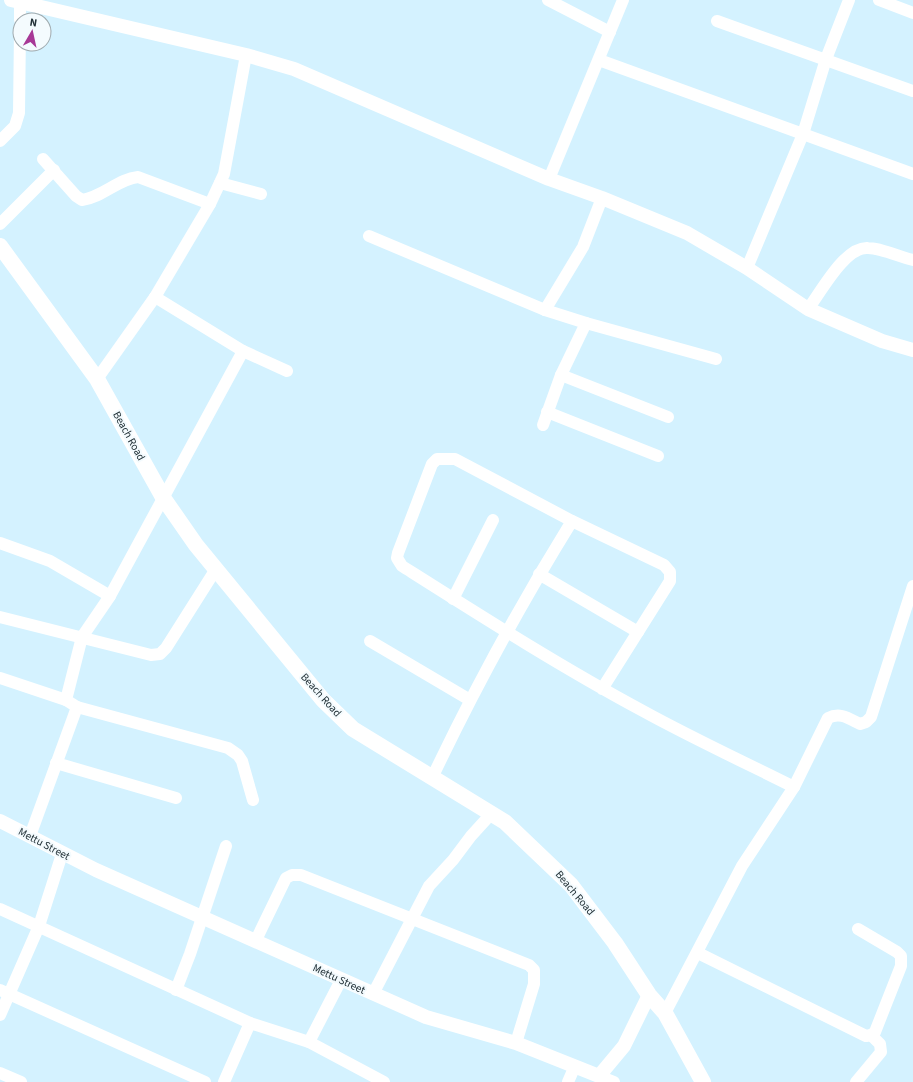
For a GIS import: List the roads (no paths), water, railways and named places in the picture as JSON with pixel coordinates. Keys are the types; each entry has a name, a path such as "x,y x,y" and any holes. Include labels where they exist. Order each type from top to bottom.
{"main road":[{"name":"Beach Road","path":"0,246 97,379 164,499 196,545 323,700 353,729 505,822 522,836 571,885 615,943 649,995 665,1014 703,1082"}],"street":[{"path":"548,0 610,32"},
{"path":"550,180 623,0"},
{"path":"747,268 803,134 826,59 849,0"},
{"path":"879,0 913,13"},
{"path":"18,12 16,1 246,55 294,69 550,180 602,198 687,234 747,268 808,309 882,342 913,350"},
{"path":"717,21 913,91"},
{"path":"0,141 15,126 19,113 20,52"},
{"path":"97,379 155,297 210,204 220,183 224,174 246,55"},
{"path":"599,60 913,174"},
{"path":"43,159 76,196 82,200 92,199 130,178 138,177 210,204"},
{"path":"0,224 54,170"},
{"path":"220,183 261,194"},
{"path":"545,310 583,247 602,198"},
{"path":"369,236 545,310 586,324 716,359"},
{"path":"808,309 847,256 856,250 868,248 913,260"},
{"path":"155,297 243,351 287,371"},
{"path":"543,425 562,375 586,324"},
{"path":"66,700 82,637 110,596 243,351"},
{"path":"562,375 668,417"},
{"path":"547,412 658,456"},
{"path":"602,689 670,581 670,572 664,565 572,521 454,459 437,459 432,464 428,473 397,558 402,566 506,633 602,689 644,712 794,787"},
{"path":"453,599 494,520"},
{"path":"432,778 470,700 506,633 539,574 572,521"},
{"path":"0,543 50,561 110,596"},
{"path":"0,617 151,655 160,654 166,648 216,570"},
{"path":"539,574 638,632"},
{"path":"665,1014 742,866 794,787 828,718 835,715 844,715 860,724 866,722 871,717 913,586"},
{"path":"370,641 470,700"},
{"path":"0,678 66,700 77,707 228,748 238,755 242,761 253,800"},
{"path":"30,836 77,707"},
{"path":"56,763 176,798"},
{"path":"372,994 430,886 491,814"},
{"name":"Mettu Street","path":"0,821 62,854 203,919 256,940 340,980 426,1017 516,1043 599,1076"},
{"path":"176,990 203,919 226,846"},
{"path":"0,1015 4,991 39,926 62,854"},
{"path":"256,940 286,878 292,875 301,875 529,965 534,970 534,984 516,1043"},
{"path":"0,909 250,1023 309,1042 384,1082"},
{"path":"698,953 861,1035 871,1035 875,1032 902,961 897,952 858,929"},
{"path":"309,1042 340,980"},
{"path":"4,991 205,1082"},
{"path":"614,1082 599,1076 624,1046 649,995"},
{"path":"224,1082 250,1023"},
{"path":"856,1082 880,1052 880,1044 871,1035"},
{"path":"568,1082 575,1066"},
{"path":"0,1073 20,1082"}]}
